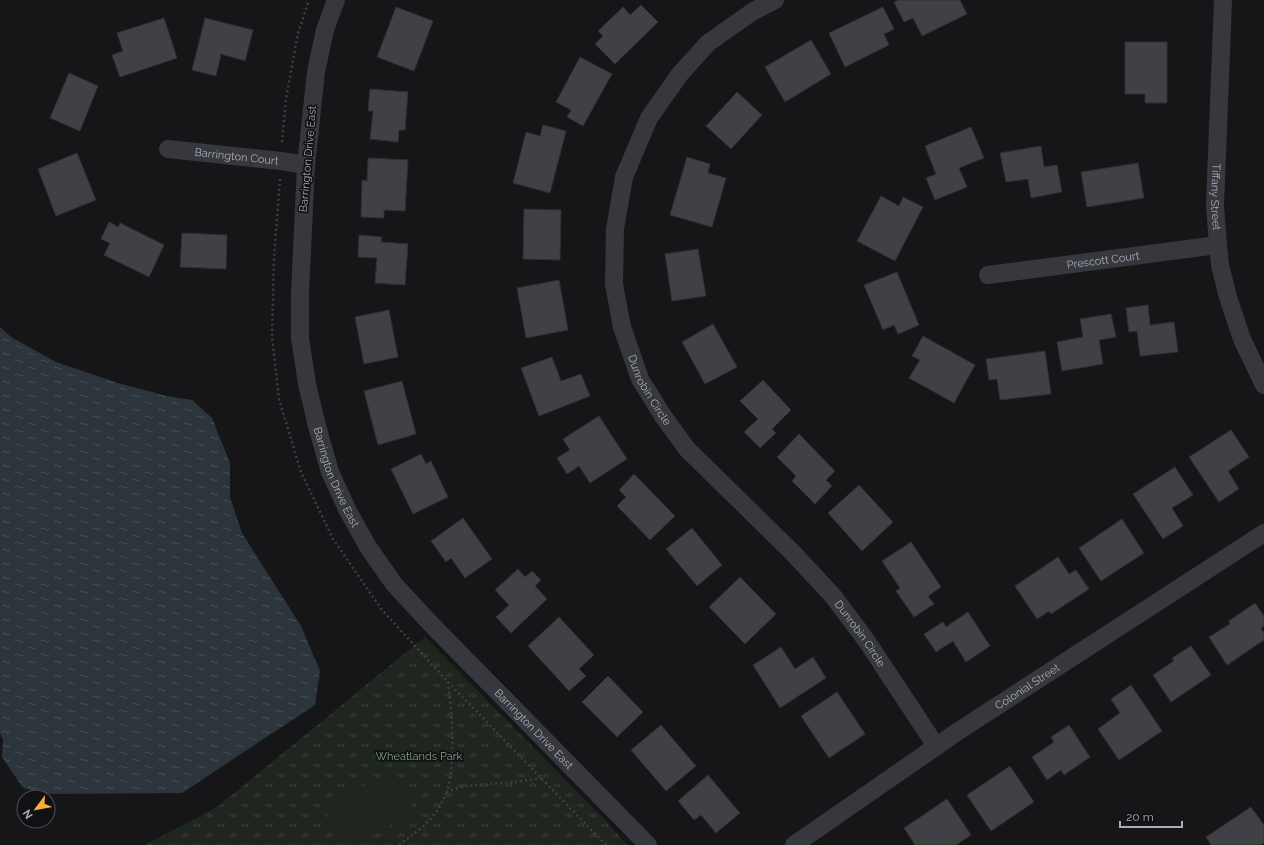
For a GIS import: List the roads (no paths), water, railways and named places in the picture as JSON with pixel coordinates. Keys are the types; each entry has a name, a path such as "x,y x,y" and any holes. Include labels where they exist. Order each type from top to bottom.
{"street":[{"name":"Barrington Drive East","path":"336,0 325,30 316,72 306,165 300,293 300,338 307,384 330,472 348,511 368,547 394,584 424,617 648,845"},
{"name":"Dunrobin Circle","path":"775,0 752,12 708,43 680,74 649,118 624,177 615,229 614,284 622,327 640,379 663,416 687,449 793,553 833,596 866,640 936,746"},
{"name":"Tiffany Street","path":"1223,0 1215,205 1220,265 1228,297 1242,339 1264,385"},
{"name":"Barrington Court","path":"168,149 306,165"},
{"name":"Prescott Court","path":"988,275 1218,245"},
{"name":"Colonial Street","path":"794,845 936,746 1264,533"}],"water":[{"path":"0,327 11,337 56,362 118,383 167,396 192,400 212,418 230,463 230,497 242,533 301,626 320,671 315,705 182,793 56,794 56,789 23,788 2,757 3,740 0,733"}],"park label":[{"name":"Wheatlands Park","path":"419,756"}]}
